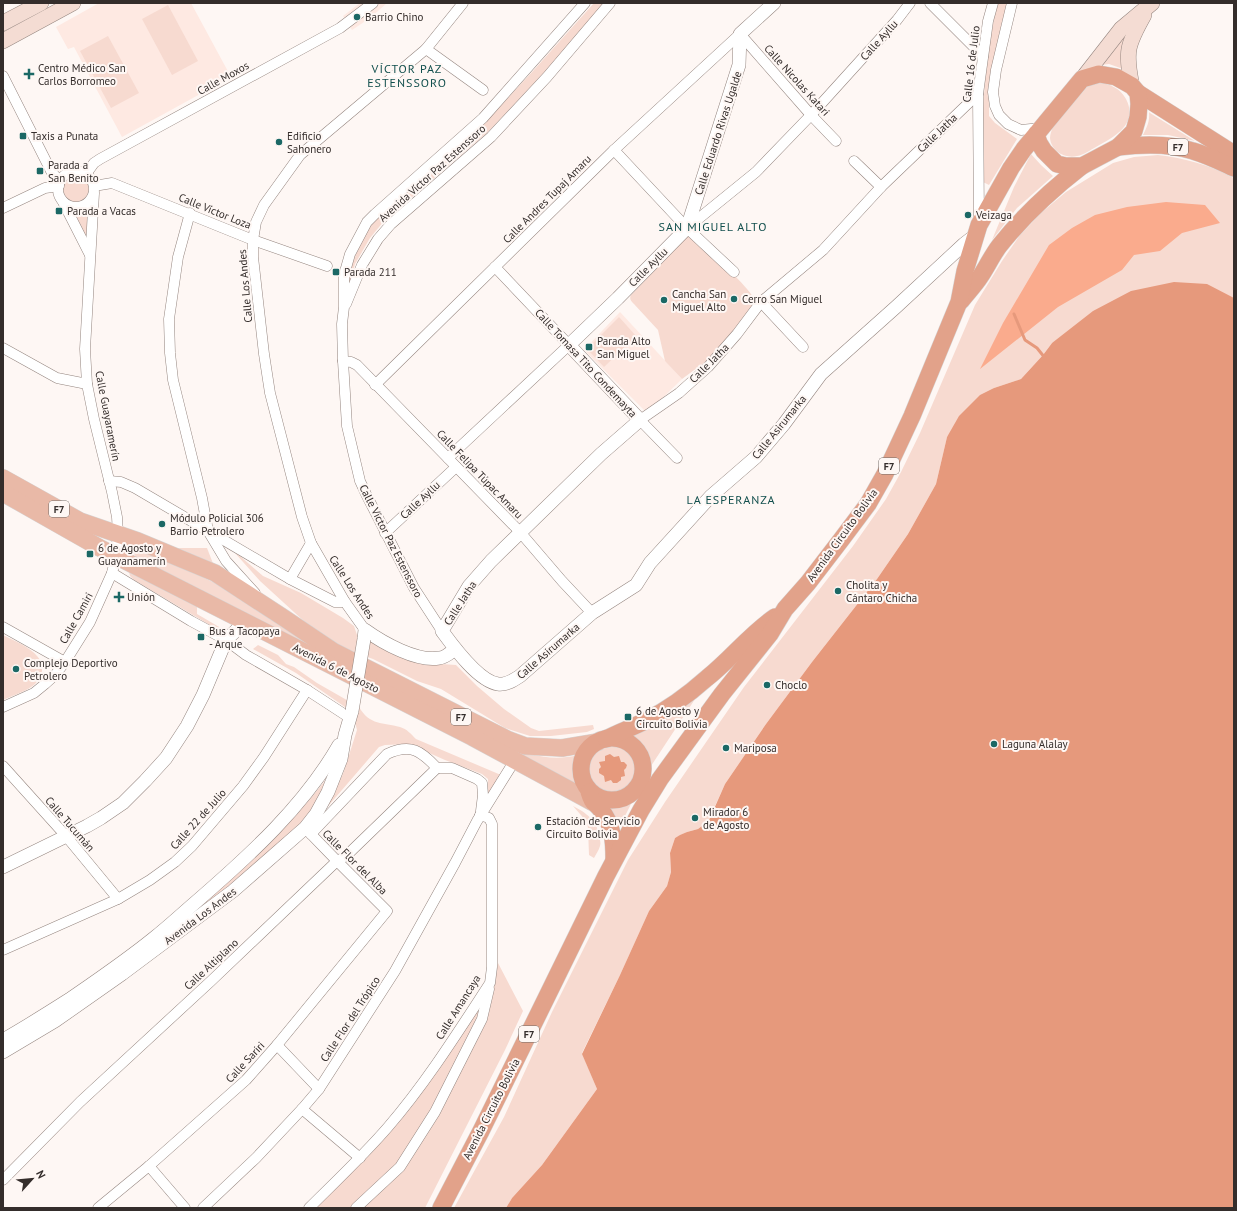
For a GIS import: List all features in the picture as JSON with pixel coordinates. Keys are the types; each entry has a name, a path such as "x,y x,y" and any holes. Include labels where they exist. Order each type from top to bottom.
{"highway":[{"name":"F7","path":"1039,131 1082,79 1093,75 1107,74 1116,77 1234,154"},
{"name":"F7","path":"1082,166 1118,147 1129,137 1137,125 1140,104 1135,89"},
{"path":"1039,131 1039,143 1044,151 1057,164 1066,166 1082,166"},
{"name":"Avenida Circuito Bolivia","path":"441,1208 481,1131 614,859 641,810 660,779 722,694 770,634 785,610 842,540 868,504 885,474 912,416 960,302 965,271 978,229 1011,168 1039,131"},
{"name":"F7","path":"1118,147 1143,144 1177,147 1194,151 1234,168"},
{"name":"Avenida Circuito Bolivia","path":"960,302 980,277 999,247 1017,225 1042,198 1082,166"},
{"name":"Avenida Circuito Bolivia","path":"602,740 647,720 672,706 722,665 764,625 785,610"},
{"name":"F7","path":"596,797 586,785 582,776 581,766 587,752 594,744 602,740 620,739 632,745 641,756 644,770"},
{"path":"641,810 645,789 644,770"},
{"path":"628,796 636,790 644,770"},
{"path":"596,797 620,800 645,789 660,779"},
{"name":"Avenida Circuito Bolivia","path":"596,797 608,821 614,842 614,859"}],"main road":[{"path":"3,24 41,3"},
{"path":"3,41 73,3"},
{"name":"F7","path":"1082,79 1121,29 1150,4"},
{"name":"F7","path":"1135,89 1128,60 1129,47 1133,35 1150,4"},
{"name":"Avenida 6 de Agosto","path":"3,478 80,521 138,541 215,573 333,651 509,740 525,746 562,748 602,740"},
{"name":"Avenida 6 de Agosto","path":"3,493 116,556 326,662 515,760 596,797"}],"street":[{"name":"Calle Moxos","path":"86,174 100,159 340,28 373,3"},
{"name":"Calle Los Andes","path":"365,634 310,544 302,517 270,393 253,257 253,240 256,222 264,205 300,155 426,49 463,3"},
{"name":"Avenida Víctor Paz Estenssoro","path":"344,307 344,275 350,254 367,222 475,126 585,3"},
{"name":"Avenida Víctor Paz Estenssoro","path":"344,307 362,265 378,239 391,224 491,137 547,77 610,3"},
{"path":"740,34 774,3"},
{"name":"Calle Ayllu","path":"448,458 618,298 687,228 756,172 811,115 897,20 910,3"},
{"path":"930,3 983,56"},
{"name":"Calle 16 de Julio","path":"978,229 978,94 988,21 992,3"},
{"path":"1012,3 996,70 994,92 995,106 999,115 1008,124 1021,130 1039,131"},
{"name":"Calle Nicolas Katari","path":"740,34 811,115 836,141"},
{"name":"Calle Andres Tupaj Amaru","path":"376,385 614,150 740,34"},
{"name":"Calle Eduardo Rivas Ugalde","path":"687,228 739,65 740,34"},
{"path":"426,49 482,90"},
{"path":"3,76 50,170 59,184 60,196 90,255"},
{"name":"Calle Jatha","path":"442,631 469,586 491,561 601,454 640,420 679,393 708,367 737,334 761,302 823,250 881,187 978,94"},
{"path":"614,150 687,228 734,272"},
{"path":"854,161 881,187"},
{"path":"3,208 45,188 59,184 64,176 72,172 86,174 91,179 94,190 89,202 82,206 76,207 70,206 63,202"},
{"name":"Calle Víctor Loza","path":"94,190 112,183 190,213 253,240 328,266"},
{"name":"Calle Guayaramerín","path":"94,190 85,349 87,384 117,517 118,534 116,556"},
{"path":"190,213 178,257 173,291 169,319 170,353 173,380 202,498 208,531 226,562 254,592 284,618"},
{"name":"Calle Asirumarka","path":"511,682 520,676 592,613 636,584 650,563 711,496 756,457 784,424 821,374 896,307 964,244 978,229"},
{"name":"Calle Tomasa Tito Condemayta","path":"495,267 677,458"},
{"path":"761,302 803,347"},
{"name":"Calle Víctor Paz Estenssoro","path":"344,307 342,324 342,361 347,426 360,481 414,588 455,649 480,675 497,684 511,682"},
{"path":"3,348 57,378 87,384"},
{"name":"Calle Felipa Túpac Amaru","path":"342,361 351,362 357,365 520,532 592,613"},
{"name":"Calle Ayllu","path":"385,533 456,466"},
{"path":"109,481 121,482 135,488 290,579 335,602 345,602"},
{"path":"290,579 310,544"},
{"name":"Calle Camiri","path":"3,707 34,693 55,675 65,662 90,622 112,573 116,556"},
{"path":"112,573 191,621 226,640 246,655 351,714"},
{"path":"3,867 87,826 123,803 145,781 166,758 187,726 203,695 226,640 245,622"},
{"path":"3,627 65,662"},
{"path":"365,634 426,659 441,658 455,649"},
{"name":"Avenida Los Andes","path":"3,1052 55,1021 117,978 233,891 308,831 328,792 341,759 345,735 351,714 365,634"},
{"name":"Calle 22 de Julio","path":"3,950 118,899 169,867 192,846 243,786 264,757 307,690"},
{"name":"Avenida Los Andes","path":"3,1040 38,1020 112,970 154,938 232,870 283,819 312,786 331,759 345,735"},
{"path":"308,831 387,754 398,749 412,749 425,755 437,768 452,768 477,779 482,783 483,795 480,815"},
{"path":"480,815 515,760"},
{"name":"Calle Tucumán","path":"3,766 66,836 118,899"},
{"name":"Calle Altiplano","path":"3,1180 80,1102 212,981 337,861 346,856 437,768"},
{"name":"Calle Amancaya","path":"309,1208 360,1158 388,1127 428,1076 490,983 492,967 492,824 489,818 480,815"},
{"name":"Calle Flor del Trópico","path":"203,1208 256,1158 319,1089 395,971 480,815"},
{"name":"Calle Flor del Alba","path":"308,831 387,912"},
{"name":"Calle Sariri","path":"98,1208 149,1166 246,1080 277,1045 387,912"},
{"path":"356,1208 400,1167 435,1112 482,1019 490,983"},
{"path":"277,1045 319,1089"},
{"path":"302,1109 360,1158"},
{"path":"149,1166 185,1208"}],"shaded area":[{"path":"99,3 191,3 231,77 122,137 74,47 68,49 56,27"},
{"name":"Barrio Chino","path":"360,3 387,3 370,18 352,30 343,16"},
{"path":"594,3 606,3 541,76 489,131 384,221 370,238 355,264 348,290 351,264 371,222 394,204 479,129"},
{"path":"997,3 1008,3 1002,22 989,95 989,116 995,123 1017,139 989,185 983,182 983,114 987,57"},
{"path":"168,5 198,61 172,75 142,19"},
{"path":"1127,33 1122,53 1121,66 1123,69 1109,64 1101,65"},
{"path":"108,36 139,93 111,108 80,51"},
{"path":"1098,82 1114,87 1124,95 1129,108 1127,123 1117,134 1085,154 1072,157 1059,153 1051,143 1050,136 1053,126 1087,87"},
{"path":"1149,112 1195,141 1168,135 1143,135 1149,121"},
{"path":"1031,154 1053,176 1017,208 992,240 1014,187"},
{"path":"1158,155 1197,163 1216,169 1234,178 1234,298 1232,297 1052,343 1021,379 994,388 947,437 936,484 908,534 877,579 766,724 725,784 706,823 698,829 687,832 675,838 670,853 671,872 667,886 649,911 582,1053 597,1089 542,1165 512,1198 506,1208 454,1208 504,1117 552,1012 628,860 665,802 744,687 853,546 886,499 920,433 975,305 1002,261 1020,235 1042,212 1066,192 1113,163 1134,157"},
{"path":"77,176 87,180 91,190 87,200 77,204 67,200 63,190 67,180"},
{"path":"1166,202 1205,205 1220,223 1182,233 1160,251 1134,255 1122,270 1058,307 980,369 1003,323 1049,245 1072,228 1095,215 1127,207"},
{"path":"88,211 87,238 86,238 75,213"},
{"path":"691,233 738,279 756,303 732,335 705,362 682,379 665,361 658,330 630,298 631,295"},
{"name":"Laguna Alalay","path":"1174,282 1207,284 1234,298 1234,1208 506,1208 512,1198 542,1165 597,1089 582,1054 649,911 667,886 671,872 670,853 675,838 687,832 698,829 710,818 725,784 766,724 877,579 908,534 936,484 947,437 959,416 980,395 994,388 1021,379 1052,343 1093,311 1131,291"},
{"path":"620,312 682,379 647,413 584,350"},
{"path":"619,317 636,336 604,367 587,349"},
{"path":"133,548 180,566 217,584 336,659 137,558 132,551"},
{"path":"175,548 207,548 214,566"},
{"path":"235,553 263,576 301,593 343,618 354,626 357,635 400,656 426,663 456,665 477,686 504,709 531,728 539,731 593,725 594,729 587,732 551,736 530,736 505,728 441,689 417,681 373,659 334,645 318,634 260,581"},
{"path":"128,568 197,606 197,614 226,631 225,634 134,580 130,576"},
{"path":"3,635 21,644 34,653 42,664 42,674 39,680 29,688 3,700"},
{"path":"258,645 278,655 286,664 294,667 317,683 359,707 363,713 372,720 402,728 416,739 501,775 488,801 488,779 482,774 409,744 385,745 379,747 323,812 343,774 357,730 355,722 358,714 345,707 296,673 253,649"},
{"path":"699,693 651,766 645,747 629,736"},
{"path":"491,740 512,749 544,757 555,758 578,755 574,767 579,788"},
{"path":"612,744 622,746 630,751 635,759 637,769 635,779 630,787 622,792 612,794 602,792 594,787 589,779 587,769 589,759 594,751 602,746"},
{"path":"610,754 614,757 619,756 621,762 624,762 627,765 624,770 625,776 621,777 621,780 617,783 613,783 611,780 605,782 604,776 599,773 599,769 601,767 599,762 605,761 605,756"},
{"path":"331,773 309,816 232,886 178,928 296,815"},
{"path":"631,804 619,828 607,806"},
{"path":"573,806 586,814 596,826 600,844 594,858 589,855 587,822"},
{"path":"498,963 523,1011 505,1050 425,1208 360,1208 385,1186 469,1051 489,1012"},
{"path":"483,1004 475,1024 439,1097 395,1166 351,1208 315,1208 358,1165"}],"waterway":[{"path":"1014,314 1025,340 1037,348 1045,358"}],"place":[{"name":"Barrio Chino","path":"357,17"},
{"name":"Centro Médico San Carlos Borromeo","path":"29,74"},
{"name":"Taxis a Punata","path":"23,136"},
{"name":"Edificio Sahonero","path":"279,142"},
{"name":"Parada a San Benito","path":"40,171"},
{"name":"Parada a Vacas","path":"59,211"},
{"name":"Veizaga","path":"968,215"},
{"name":"Parada 211","path":"336,272"},
{"name":"Cerro San Miguel","path":"734,299"},
{"name":"Cancha San Miguel Alto","path":"664,300"},
{"name":"Parada Alto San Miguel","path":"589,347"},
{"name":"Módulo Policial 306 Barrio Petrolero","path":"162,524"},
{"name":"6 de Agosto y Guayanamerín","path":"90,554"},
{"name":"Cholita y Cántaro Chicha","path":"838,591"},
{"name":"Unión","path":"119,597"},
{"name":"Bus a Tacopaya - Arque","path":"201,637"},
{"name":"Complejo Deportivo Petrolero","path":"16,669"},
{"name":"Choclo","path":"767,685"},
{"name":"6 de Agosto y Circuito Bolivia","path":"628,717"},
{"name":"Laguna Alalay","path":"994,744"},
{"name":"Mariposa","path":"726,748"},
{"name":"Mirador 6 de Agosto","path":"695,818"},
{"name":"Estación de Servicio Circuito Bolivia","path":"538,827"}],"district":[{"name":"VÍCTOR PAZ ESTENSSORO","path":"407,76"},
{"name":"SAN MIGUEL ALTO","path":"713,227"},
{"name":"LA ESPERANZA","path":"731,500"}]}
